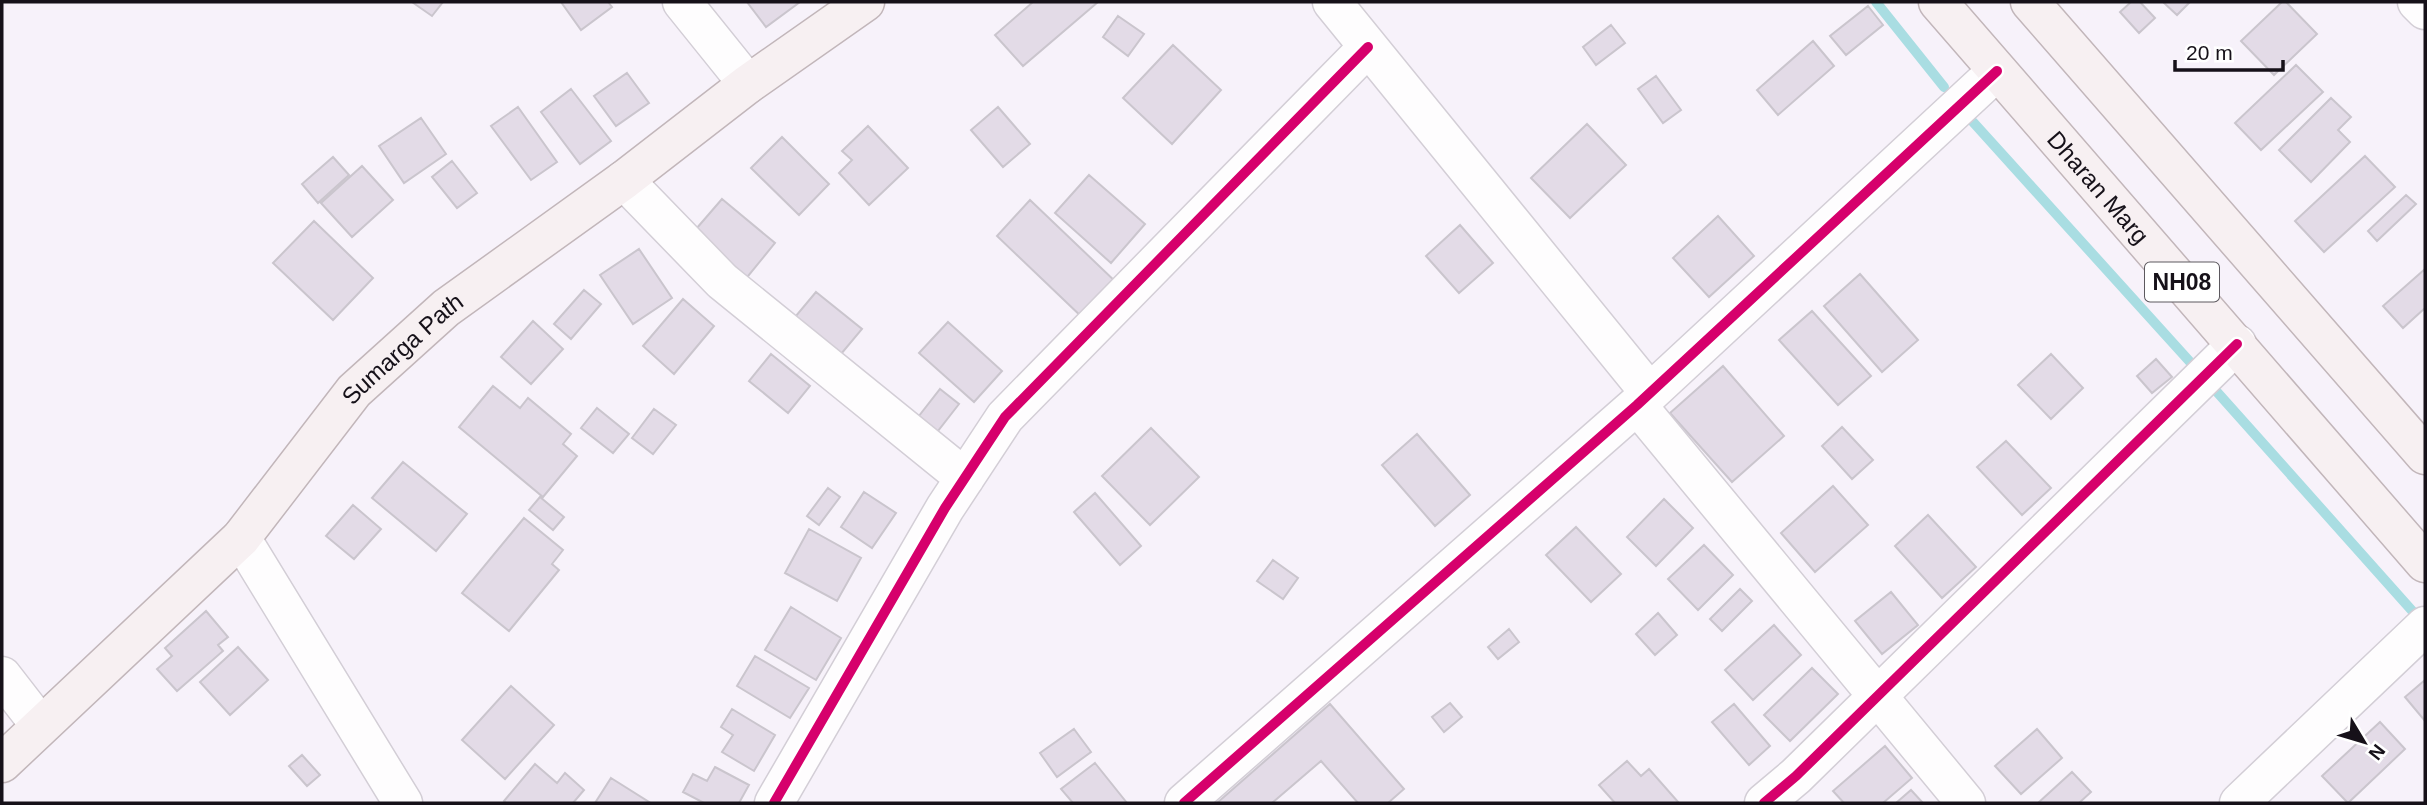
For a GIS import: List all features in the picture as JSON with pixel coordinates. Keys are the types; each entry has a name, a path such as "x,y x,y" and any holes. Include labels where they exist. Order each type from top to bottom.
{"main road":[{"name":"Sumarga Path","path":"2,763 241,538 354,391 446,307 624,180 748,84 866,2"},
{"name":"Dharan Marg","path":"1938,2 2425,563"},
{"name":"NH08","path":"2030,2 2425,455"}],"street":[{"path":"682,2 748,84"},
{"path":"1332,2 1876,697 1966,803"},
{"path":"2417,2 2425,10"},
{"path":"774,803 945,508 1005,417 1368,47"},
{"path":"1184,803 1644,399 1997,71"},
{"path":"624,180 722,281 965,478"},
{"path":"1764,803 1796,775 2237,344"},
{"path":"241,538 403,803"},
{"path":"2239,803 2425,626"},
{"path":"2,676 40,725"}],"building":[{"path":"412,2 443,2 432,16"},
{"path":"561,2 608,2 612,7 581,30"},
{"path":"747,2 800,2 766,27"},
{"path":"1033,2 1098,2 1023,66 995,35"},
{"path":"2131,2 2140,2 2155,18 2139,33 2120,12"},
{"path":"2163,2 2190,2 2177,15"},
{"path":"2282,2 2286,2 2317,34 2274,75 2241,41"},
{"path":"1868,6 1883,25 1846,55 1830,36"},
{"path":"1118,16 1144,34 1128,56 1103,37"},
{"path":"1611,25 1625,43 1596,65 1583,47"},
{"path":"1813,41 1834,66 1778,115 1757,90"},
{"path":"1173,45 1221,90 1172,144 1123,98"},
{"path":"2296,65 2323,92 2261,150 2235,123"},
{"path":"627,73 649,103 616,126 594,96"},
{"path":"1656,76 1681,110 1663,123 1638,89"},
{"path":"571,89 611,141 580,164 541,112"},
{"path":"2331,98 2351,117 2338,130 2350,142 2311,182 2279,150"},
{"path":"518,107 557,162 531,180 491,126"},
{"path":"998,107 1030,144 1003,167 971,130"},
{"path":"421,118 446,154 404,183 379,146"},
{"path":"1587,124 1626,165 1570,218 1531,178"},
{"path":"868,126 908,168 869,205 839,173 852,160 842,151"},
{"path":"782,137 829,184 799,215 751,168"},
{"path":"2365,156 2395,187 2324,252 2295,221"},
{"path":"333,157 349,175 318,203 302,184"},
{"path":"452,161 477,193 457,208 432,177"},
{"path":"362,166 393,200 352,237 321,203"},
{"path":"1089,175 1145,224 1111,263 1055,213"},
{"path":"2406,195 2416,204 2377,241 2368,231"},
{"path":"722,199 775,243 744,281 690,236"},
{"path":"1030,200 1119,285 1085,320 997,236"},
{"path":"1718,216 1754,256 1709,297 1673,258"},
{"path":"314,221 373,278 333,320 273,263"},
{"path":"1460,225 1493,263 1459,293 1426,256"},
{"path":"639,249 672,298 633,324 600,275"},
{"path":"2425,269 2425,308 2403,328 2383,306"},
{"path":"1860,274 1918,340 1882,372 1824,306"},
{"path":"584,290 601,304 571,339 554,324"},
{"path":"816,292 862,329 836,360 790,323"},
{"path":"683,299 714,326 674,374 643,346"},
{"path":"1812,311 1871,376 1838,405 1779,340"},
{"path":"533,321 563,349 531,384 501,357"},
{"path":"948,322 1002,371 974,402 919,353"},
{"path":"771,354 810,386 788,413 749,381"},
{"path":"2051,354 2083,388 2051,419 2018,385"},
{"path":"2156,359 2172,377 2152,393 2137,376"},
{"path":"1723,366 1784,436 1732,482 1670,413"},
{"path":"493,386 520,408 528,398 571,434 563,444 577,456 543,497 459,427"},
{"path":"940,389 959,404 934,436 915,421"},
{"path":"597,408 629,434 613,453 581,428"},
{"path":"654,409 676,425 653,454 632,438"},
{"path":"1842,427 1873,460 1852,479 1822,446"},
{"path":"1151,428 1199,477 1150,525 1102,476"},
{"path":"1417,434 1470,495 1435,526 1382,465"},
{"path":"2006,441 2051,488 2022,515 1977,467"},
{"path":"403,462 467,514 436,551 372,498"},
{"path":"1833,486 1868,525 1815,572 1781,533"},
{"path":"828,488 840,497 819,525 807,516"},
{"path":"864,492 896,513 872,548 841,527"},
{"path":"1095,493 1141,546 1120,565 1074,512"},
{"path":"540,497 564,517 553,530 529,510"},
{"path":"1664,499 1693,528 1656,566 1627,537"},
{"path":"353,505 381,529 354,559 326,536"},
{"path":"1928,515 1976,567 1942,598 1895,546"},
{"path":"524,518 563,550 552,564 559,570 509,631 462,593"},
{"path":"1576,527 1621,574 1591,602 1546,555"},
{"path":"809,529 861,558 837,601 785,573"},
{"path":"1704,545 1733,575 1698,610 1668,579"},
{"path":"1273,560 1298,578 1283,599 1257,581"},
{"path":"1740,589 1752,601 1722,631 1710,619"},
{"path":"1891,592 1918,625 1882,654 1855,621"},
{"path":"791,607 841,638 816,680 765,650"},
{"path":"206,611 228,637 218,645 223,651 177,691 157,669 172,656 165,648"},
{"path":"1658,613 1677,635 1655,655 1636,634"},
{"path":"1774,625 1801,655 1753,700 1725,670"},
{"path":"1509,629 1519,642 1498,659 1488,647"},
{"path":"238,647 268,680 230,715 200,682"},
{"path":"755,656 809,688 790,718 737,686"},
{"path":"1812,668 1838,694 1790,741 1764,715"},
{"path":"2425,680 2425,721 2405,697"},
{"path":"511,686 554,725 505,779 462,740"},
{"path":"1450,703 1462,717 1444,732 1432,717"},
{"path":"1330,704 1404,789 1388,803 1358,803 1321,761 1272,803 1217,803"},
{"path":"1734,704 1770,746 1749,765 1712,722"},
{"path":"732,709 775,735 754,771 722,752 733,735 721,727"},
{"path":"2380,722 2405,749 2348,803 2322,776"},
{"path":"1074,729 1091,752 1057,777 1040,753"},
{"path":"2037,729 2062,758 2021,794 1995,766"},
{"path":"1885,746 1912,778 1883,803 1844,803 1833,791"},
{"path":"302,755 320,775 307,786 289,766"},
{"path":"1627,761 1641,776 1649,769 1679,803 1615,803 1599,785"},
{"path":"1095,763 1127,803 1073,803 1061,789"},
{"path":"535,764 557,783 565,773 584,790 573,803 506,803 504,801"},
{"path":"715,767 749,785 739,803 704,803 683,792 693,774 707,781"},
{"path":"2072,772 2091,792 2079,803 2038,803"},
{"path":"611,778 649,802 595,803"},
{"path":"1911,790 1923,803 1896,803"}],"waterway":[{"path":"1876,2 1944,87"},
{"path":"1973,122 2191,363"},
{"path":"2217,392 2415,614"}],"cycle path":[{"path":"774,803 945,508 1005,417 1368,47"},
{"path":"1184,803 1637,405 1997,71"},
{"path":"1764,803 1796,776 2237,344"}]}
